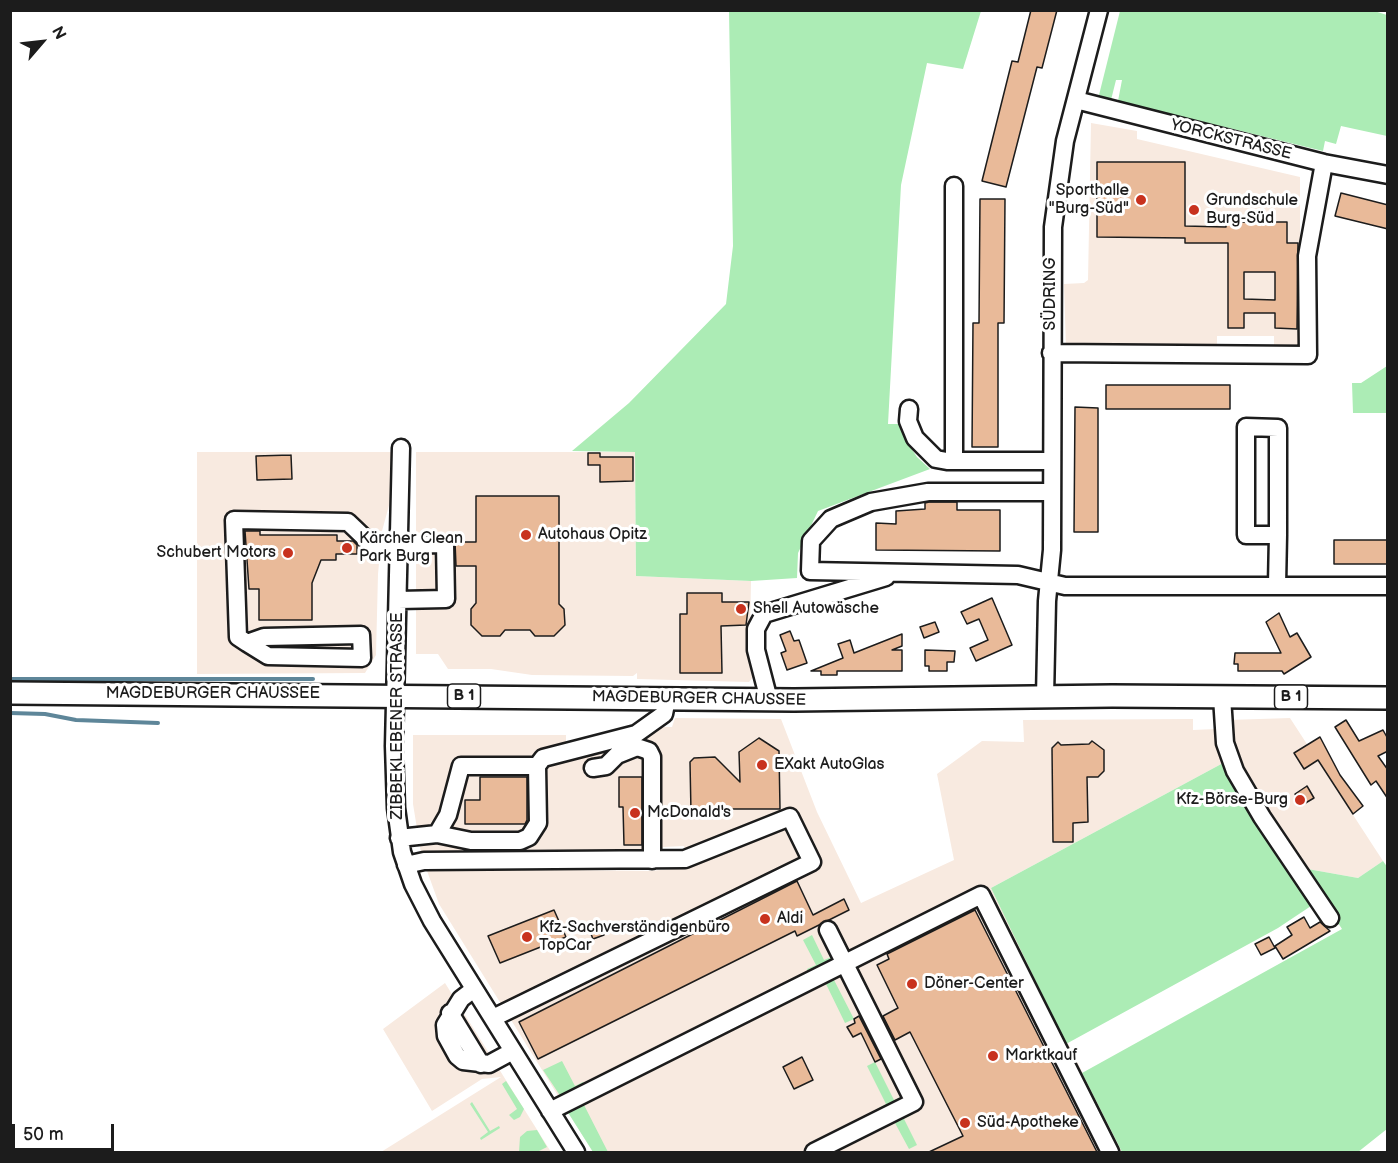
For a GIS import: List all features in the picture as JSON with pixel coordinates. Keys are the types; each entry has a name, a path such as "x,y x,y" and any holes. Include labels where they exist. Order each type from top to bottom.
{"main road":[{"name":"MAGDEBURGER CHAUSSEE","path":"10,693 769,700 1045,697 1388,698"}],"street":[{"name":"SÜDRING","path":"1045,697 1052,461 1051,258 1055,198 1065,141 1099,10"},
{"name":"YORCKSTRASSE","path":"1076,100 1324,163 1388,175"},
{"path":"1051,353 1308,355 1307,256 1324,163"},
{"path":"954,186 954,461"},
{"path":"909,409 911,430 921,447 936,459 1052,461"},
{"path":"1277,585 1278,535 1278,428 1246,428 1246,535 1278,535"},
{"name":"ZIBBEKLEBENER STRASSE","path":"401,448 395,696 395,784 399,838 406,865 423,904 576,1152"},
{"path":"1051,492 928,492 871,502 831,519 811,541 810,571 1018,575 1065,586 1388,586"},
{"path":"247,643 264,637 361,635 362,658 268,656 247,643 238,637 234,520 348,522 370,543 398,548 445,544 446,599 398,600"},
{"path":"769,700 756,651 756,629 764,614 902,572"},
{"path":"1222,698 1225,743 1235,771 1262,817 1330,918"},
{"path":"437,834 448,815 461,766 537,766 550,754 636,734 664,714 667,699"},
{"path":"593,768 606,766 617,755 637,747 649,751 652,757 652,860"},
{"path":"399,838 437,834 471,841 520,841 529,837 538,823 537,766"},
{"path":"406,865 424,861 685,859 790,817 812,862 493,1018"},
{"path":"550,1111 981,895 1110,1152"},
{"path":"814,1152 914,1102 828,930"},
{"path":"474,989 466,994 450,1013 445,1025 446,1036 457,1056 463,1061 489,1064 513,1051"}],"shaded area":[{"name":"Grundschule Burg-Süd","path":"1091,123 1137,131 1137,139 1300,177 1300,350 1274,350 1274,336 1217,336 1217,350 1066,349 1064,284 1084,283 1088,280"},
{"name":"Schubert Motors","path":"197,452 393,452 391,498 382,531 378,574 376,655 365,673 197,674"},
{"name":"Autohaus Opitz","path":"416,452 635,452 636,576 751,581 750,637 755,675 749,682 637,679 637,673 633,676 532,675 491,669 448,669 438,654 416,654"},
{"path":"675,718 781,719 817,812 861,903 954,860 937,774 982,741 1024,742 1023,720 1193,719 1193,730 1216,729 1225,762 991,888 1122,1152 593,1152 439,904 426,868 648,871 674,869 726,848 685,851 684,846 663,847 662,852 462,856 421,853 413,804 413,735 566,735 566,757 658,727 672,727"},
{"name":"Kfz-Börse-Burg","path":"1290,718 1383,861 1358,878 1302,868 1262,809 1232,751 1229,720"},
{"path":"445,983 551,1152 381,1152 501,1077 482,1079 432,1111 383,1029"}],"green space":[{"path":"1371,10 1387,15 1387,136 1341,126 1336,144 1325,141 1323,151 1118,101 1122,80 1116,80 1111,100 1099,95 1120,11"},
{"path":"729,11 981,11 963,69 927,63 901,185 888,424 900,424 905,439 917,457 930,469 818,511 798,553 797,578 751,581 636,576 635,452 572,451 629,403 726,304 733,246"},
{"path":"1387,366 1387,413 1353,413 1352,383 1361,383"},
{"path":"1225,762 1314,904 1278,928 1066,1044 991,888"},
{"path":"1383,861 1388,868 1387,1129 1358,1152 1122,1152 1082,1073 1342,929 1302,868 1358,878"},
{"path":"812,935 824,960 834,956 835,959 808,972 807,969 816,965 803,940"},
{"path":"842,972 843,975 834,980 854,1019 845,1023 826,984 816,988 815,985"},
{"path":"562,1061 575,1086 583,1082 585,1084 561,1097 543,1070"},
{"path":"875,1062 894,1100 904,1096 905,1098 878,1111 877,1109 886,1104 867,1066"},
{"path":"506,1081 524,1109 520,1117 514,1120 509,1115 517,1109 502,1084"},
{"path":"591,1097 593,1100 584,1105 608,1152 593,1152 567,1111"},
{"path":"472,1102 490,1131 499,1126 500,1128 481,1140 480,1138 488,1132 470,1104"},
{"path":"912,1111 913,1114 904,1119 917,1145 909,1149 895,1123 886,1127 885,1124"},
{"path":"537,1130 547,1147 537,1152 519,1152 520,1137 527,1131"}],"building":[{"path":"1031,10 1057,10 1042,68 1037,67 1006,187 982,181 1012,61 1018,62"},
{"path":"1097,162 1185,162 1185,226 1226,227 1226,222 1287,222 1287,243 1298,243 1297,329 1275,328 1275,313 1244,313 1244,328 1228,328 1228,243 1185,243 1185,238 1097,237","holes":["1244,272 1275,272 1275,300 1244,299"]},
{"path":"1341,193 1388,205 1388,229 1335,216"},
{"path":"980,199 1005,199 1004,323 998,323 998,447 972,447 973,323 979,323"},
{"path":"1106,385 1230,385 1230,409 1106,409"},
{"path":"1075,407 1098,408 1098,532 1074,532"},
{"path":"588,453 600,453 600,457 633,457 633,481 600,482 600,465 588,465"},
{"path":"291,455 292,479 257,480 256,456"},
{"path":"476,496 559,496 559,604 564,609 565,625 554,636 535,636 530,630 505,630 500,636 482,636 471,625 471,609 476,603 476,566 456,566 455,542 476,542"},
{"path":"957,502 957,510 1000,510 1000,551 876,550 876,523 896,524 896,511 925,509 925,503"},
{"path":"245,531 260,531 260,535 337,535 337,541 353,541 357,545 357,554 336,554 336,560 321,560 312,583 312,620 259,620 259,589 249,589"},
{"path":"1334,540 1388,540 1388,564 1334,564"},
{"path":"687,593 722,593 722,602 749,602 746,625 721,626 722,673 680,673 680,614 687,614"},
{"path":"992,598 1012,645 976,661 970,648 988,640 979,619 967,624 961,612"},
{"path":"1279,613 1290,637 1297,633 1311,657 1284,674 1282,671 1238,671 1238,664 1234,664 1235,653 1281,653 1266,622"},
{"path":"935,622 939,632 924,638 920,627"},
{"path":"790,631 794,641 799,640 807,663 787,670 781,653 786,651 780,635"},
{"path":"902,634 902,646 892,650 902,650 902,671 837,671 837,675 821,675 821,671 811,671 843,658 838,644 850,640 854,653"},
{"path":"925,650 955,651 954,662 947,662 947,671 929,671 929,666 925,666"},
{"path":"1346,720 1359,741 1383,730 1388,739 1388,751 1378,756 1388,770 1388,799 1376,781 1371,785 1335,727"},
{"path":"1320,737 1340,775 1363,806 1353,814 1318,760 1304,769 1294,753"},
{"path":"759,738 779,751 780,809 721,809 721,813 691,813 690,762 694,758 715,757 740,782 739,752"},
{"path":"1092,741 1104,750 1104,771 1098,777 1087,777 1088,822 1073,823 1073,842 1053,842 1052,748 1058,742 1061,745 1089,744"},
{"path":"480,777 527,777 527,820 525,824 465,824 465,800 480,800"},
{"name":"McDonald's","path":"619,777 642,777 642,845 624,845 623,807 619,807"},
{"path":"1307,786 1314,798 1302,805 1295,794"},
{"path":"797,881 813,915 844,899 849,910 797,936 795,931 538,1059 519,1022"},
{"name":"Kfz-Sachverständigenbüro TopCar","path":"554,910 566,937 500,963 488,936"},
{"name":"Marktkauf","path":"975,910 1097,1152 929,1152 963,1136 910,1032 895,1040 883,1016 898,1008 877,965 889,959 887,954"},
{"path":"1304,917 1310,928 1320,922 1330,931 1283,959 1275,946 1292,935 1287,927"},
{"path":"600,924 604,935 593,939 589,929"},
{"path":"1269,937 1275,948 1261,955 1255,944"},
{"path":"859,1016 881,1059 875,1062 861,1033 853,1037 847,1027 855,1023 854,1019"},
{"path":"802,1057 813,1080 794,1089 783,1067"}],"waterway":[{"path":"10,679 313,679"},
{"path":"10,713 45,714 76,720 158,723"}],"place":[{"name":"Sporthalle \"Burg-Süd\"","path":"1141,200"},
{"name":"Grundschule Burg-Süd","path":"1194,210"},
{"name":"Autohaus Opitz","path":"526,535"},
{"name":"Kärcher Clean Park Burg","path":"347,548"},
{"name":"Schubert Motors","path":"288,553"},
{"name":"Shell Autowäsche","path":"741,609"},
{"name":"EXakt AutoGlas","path":"762,765"},
{"name":"Kfz-Börse-Burg","path":"1300,800"},
{"name":"McDonald's","path":"635,813"},
{"name":"Aldi","path":"765,919"},
{"name":"Kfz-Sachverständigenbüro TopCar","path":"527,937"},
{"name":"Döner-Center","path":"912,984"},
{"name":"Marktkauf","path":"993,1056"},
{"name":"Süd-Apotheke","path":"965,1123"}]}
